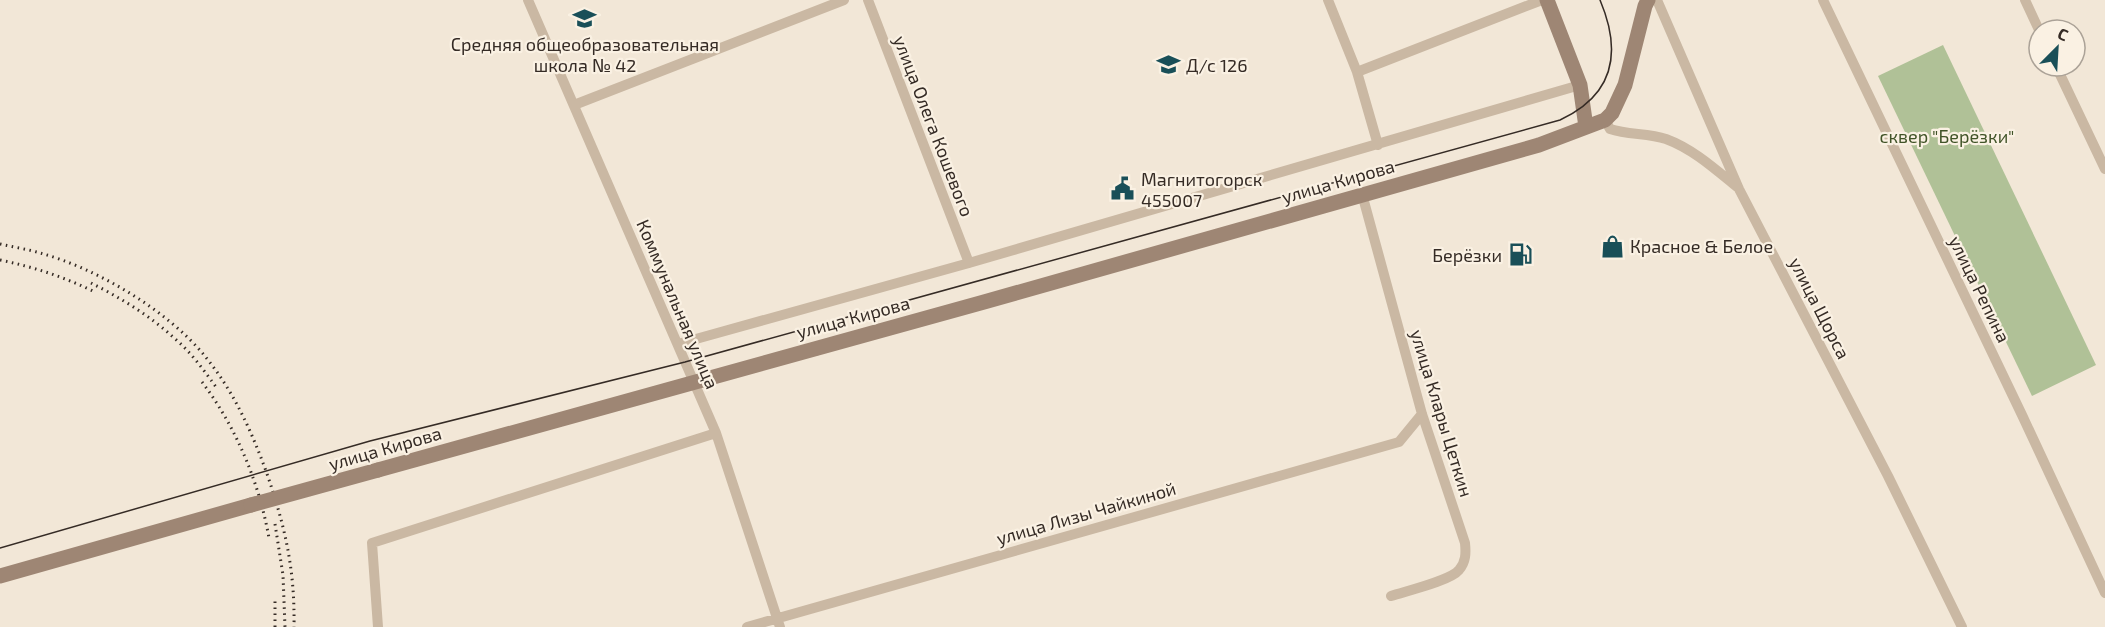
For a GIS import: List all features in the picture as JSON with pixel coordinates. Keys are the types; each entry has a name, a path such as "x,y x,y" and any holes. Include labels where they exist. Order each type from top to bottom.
{"main road":[{"path":"1547,0 1580,85 1586,128"},
{"path":"1605,120 1612,113 1625,85 1648,1"},
{"name":"улица Кирова","path":"0,576 1539,145 1605,120"}],"street":[{"name":"Коммунальная улица","path":"528,0 716,433 778,622"},
{"path":"574,105 844,0"},
{"name":"улица Олега Кошевого","path":"868,0 969,263"},
{"path":"1328,0 1357,72 1378,145"},
{"path":"1357,72 1542,0"},
{"name":"улица Репина","path":"1823,0 2105,593"},
{"path":"2025,0 2033,18"},
{"name":"улица Щорса","path":"1648,1 1739,189 1888,476 1962,627"},
{"path":"2062,78 2105,168"},
{"path":"678,344 969,263 1580,85"},
{"path":"1605,120 1610,129 1665,139 1702,158 1739,189"},
{"name":"улица Клары Цеткин","path":"1362,194 1422,414 1465,543 1466,554 1464,563 1453,576 1391,596"},
{"name":"улица Лизы Чайкиной","path":"747,627 778,622 1399,442 1422,414"},
{"path":"378,627 372,543 716,433"}],"green space":[{"name":"сквер \"Берёзки\"","path":"1943,45 2096,365 2032,396 1878,76"}],"tram line":[{"path":"0,548 370,441 685,362 1560,120 1578,110 1592,98 1602,85 1608,70 1611,37 1600,0"}],"railway":[{"path":"0,244 62,260 107,280 171,322 189,338 214,368 247,426 273,491 291,567 294,627"},
{"path":"0,260 49,273 95,292"},
{"path":"91,283 134,307 164,329 191,354 216,387"},
{"path":"202,382 236,436 259,496 269,538"},
{"path":"275,524 283,575 285,627"},
{"path":"275,597 275,627"}],"place":[{"name":"Средняя общеобразовательная школа № 42","path":"585,18"},
{"name":"Д/с 126","path":"1168,65"},
{"name":"Магнитогорск 455007","path":"1123,189"},
{"name":"Красное & Белое","path":"1612,246"},
{"name":"Берёзки","path":"1520,255"}]}
